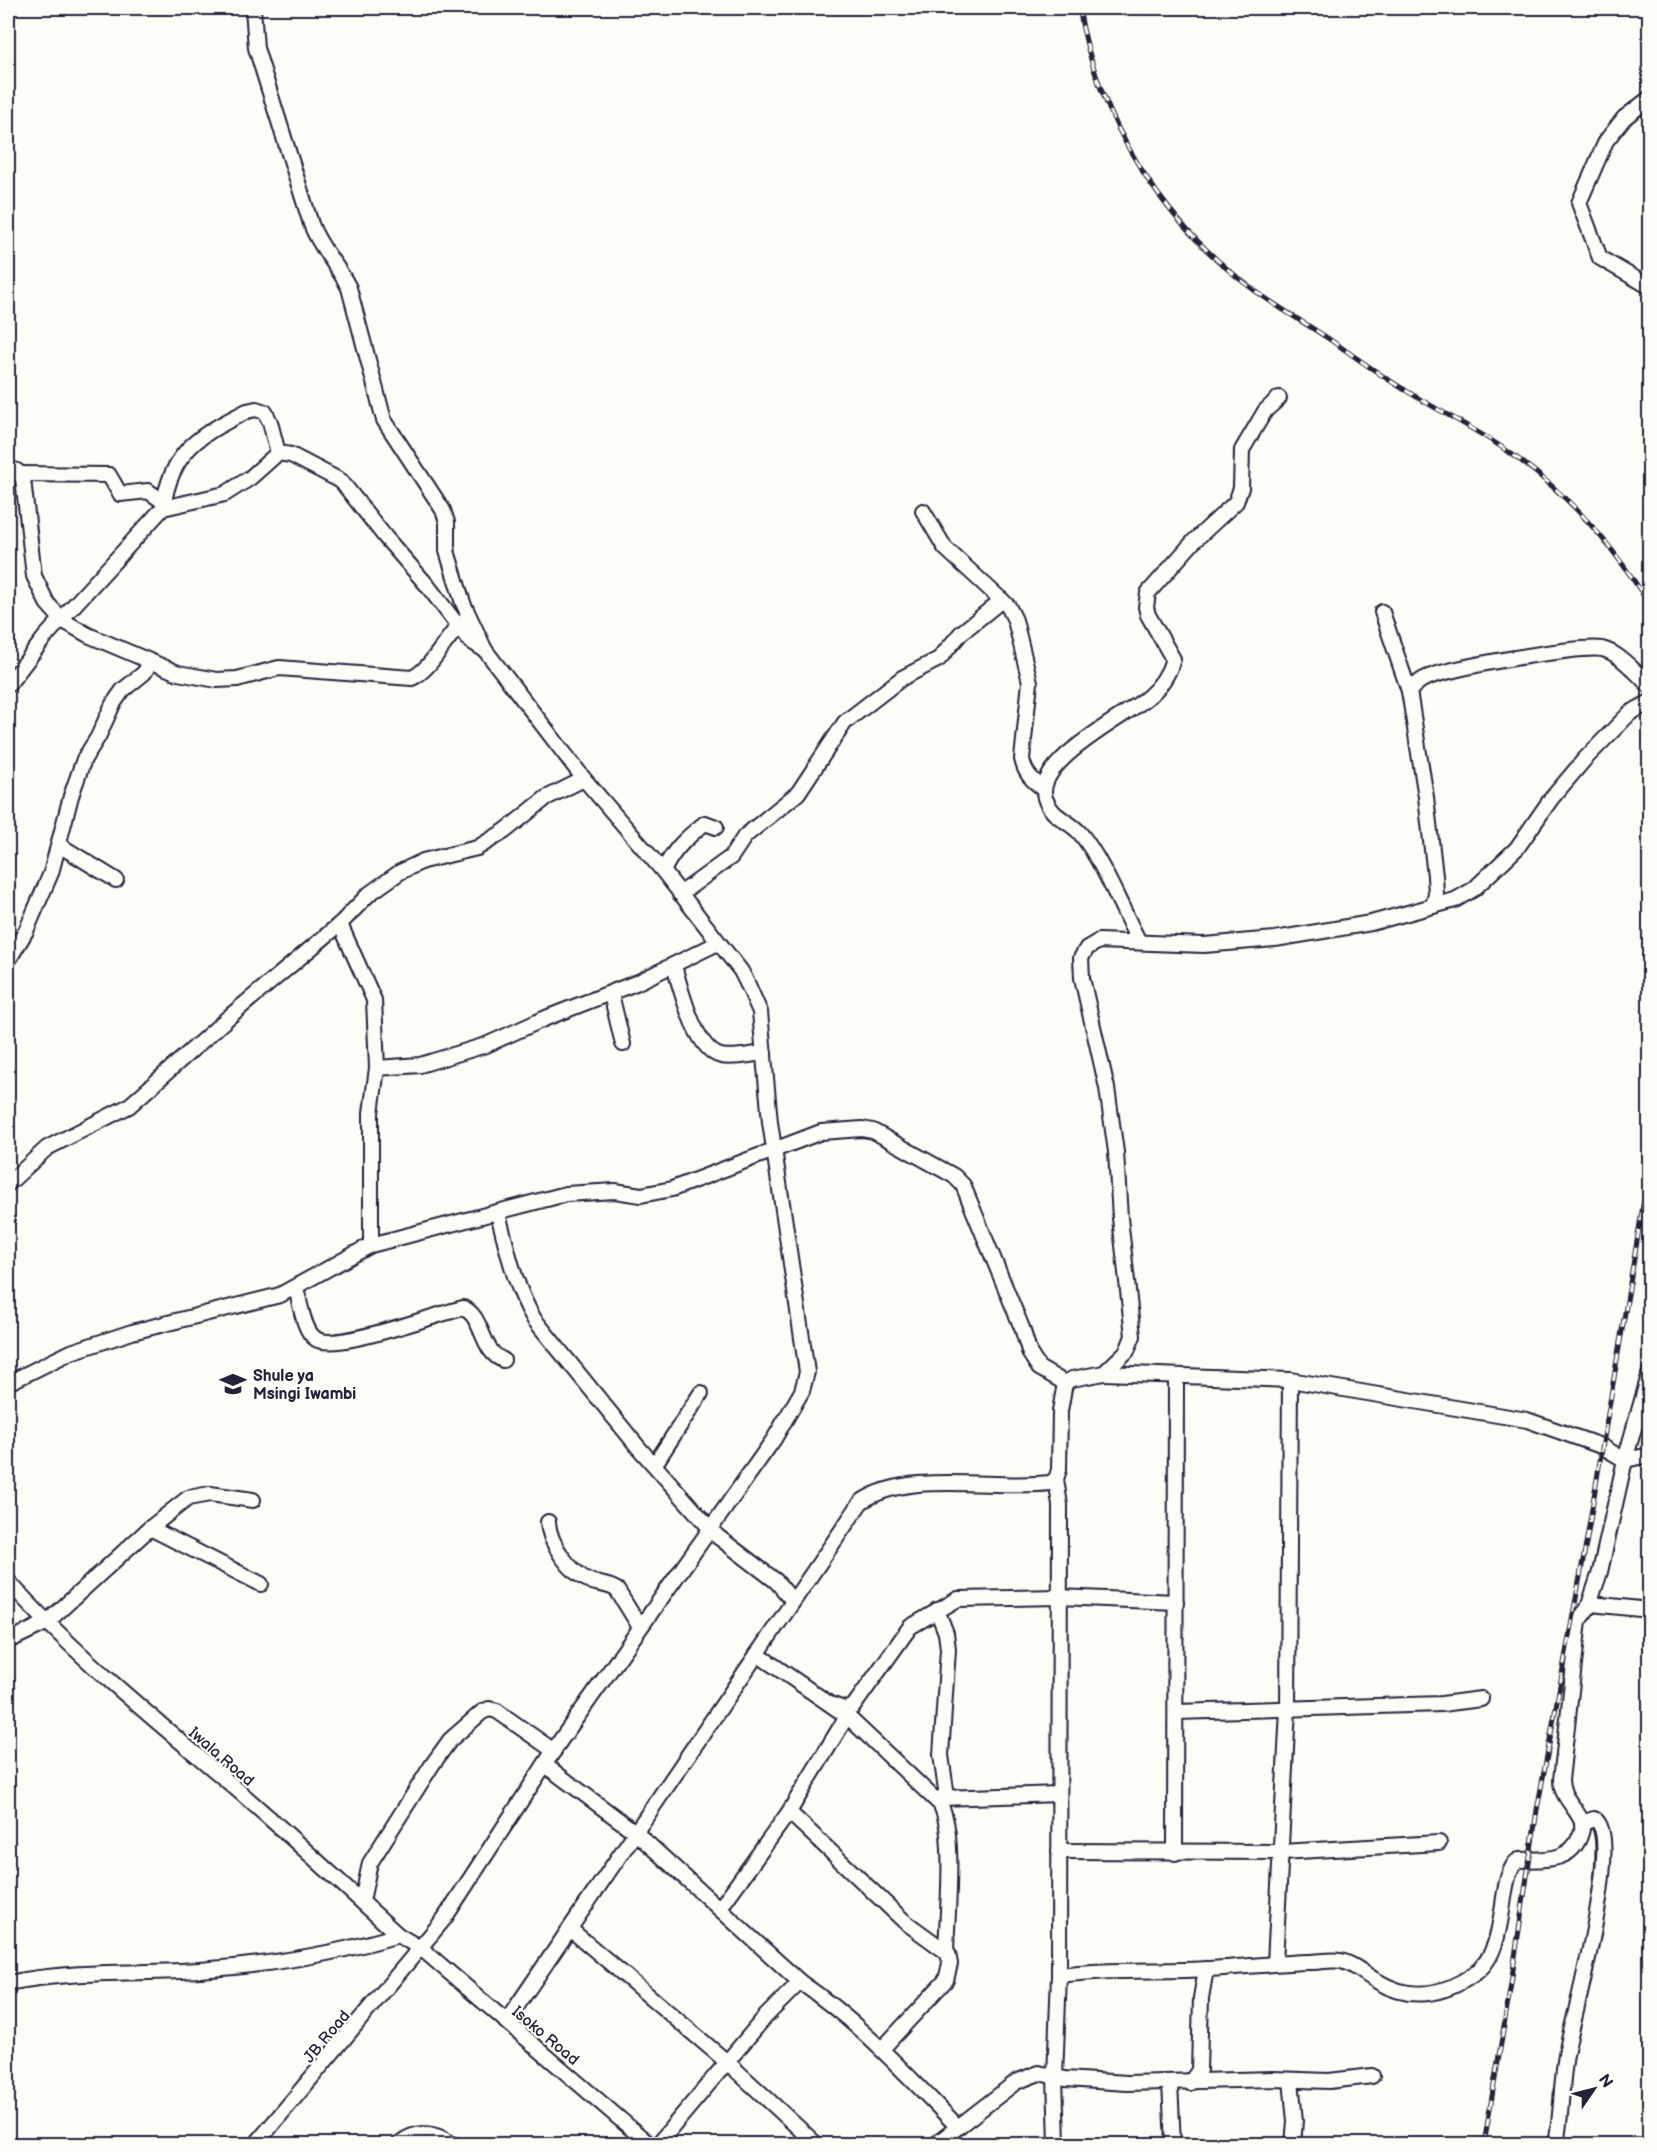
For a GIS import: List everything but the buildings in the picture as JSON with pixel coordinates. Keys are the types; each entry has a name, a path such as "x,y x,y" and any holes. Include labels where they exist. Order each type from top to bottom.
{"street":[{"path":"14,471 23,479 34,576 47,603 62,620 88,635 178,673 217,680 237,679 267,669 290,668 412,678 423,669 464,620 447,551 447,522 443,510 390,431 349,288 340,271 318,244 256,48 253,8"},
{"path":"1650,98 1624,118 1606,141 1579,203 1600,258 1650,287"},
{"path":"1044,789 1048,777 1070,753 1147,698 1165,678 1173,659 1148,615 1146,606 1148,593 1195,540 1236,502 1241,488 1242,450 1264,411 1279,398"},
{"path":"8,685 163,505 180,459 193,442 247,411 256,409 265,412 278,453 258,472 225,494 163,505"},
{"name":"JB Road","path":"256,2145 422,1949 554,1751 774,1439 807,1379 760,1012 741,971 663,871 584,779 485,650 469,640 464,620 341,481 291,455 278,453"},
{"path":"14,471 109,475 120,494 148,491 163,505"},
{"path":"923,511 945,548 1002,600 1015,620 1029,674 1023,768 1026,774 1044,789 1050,810 1073,827 1091,850 1139,942"},
{"path":"680,894 731,857 745,836 798,793 845,722 902,678 939,659 961,633 1002,600"},
{"path":"1382,612 1409,691 1429,819 1436,887 1433,906"},
{"path":"1409,691 1424,679 1445,673 1531,656 1599,649 1611,653 1650,686"},
{"path":"8,962 26,931 51,873 71,796 84,759 98,737 113,704 123,690 144,674 150,663"},
{"path":"1104,1373 1127,1351 1133,1336 1133,1322 1120,1218 1116,1152 1107,1088 1082,978 1081,958 1087,948 1100,941 1204,945 1275,939 1371,923 1455,900 1473,889 1508,857 1584,760 1630,712 1650,702"},
{"path":"8,1184 47,1148 129,1106 230,1016 340,924 369,894 400,872 423,861 477,848 505,831 546,798 584,779"},
{"path":"663,871 683,840 705,823 716,826"},
{"path":"59,845 116,880"},
{"path":"340,924 374,1000 377,1068 371,1124 371,1245"},
{"path":"377,1068 420,1065 446,1059 611,994 674,966 718,943"},
{"path":"674,966 694,1026 709,1050 722,1056 764,1053"},
{"path":"611,994 623,1044"},
{"path":"8,1383 70,1352 101,1341 176,1320 254,1302 296,1288 371,1245 430,1228 498,1214 574,1193 615,1191 641,1195 672,1189 776,1150 813,1133 866,1129 954,1176 969,1195 1022,1328 1030,1354 1039,1368 1065,1383"},
{"path":"498,1214 514,1278 521,1297 534,1318 631,1439 726,1545 776,1581 793,1601"},
{"path":"296,1288 309,1332 320,1341 335,1342 363,1336 464,1308 472,1315 490,1352 503,1360"},
{"path":"1059,1975 1135,1969 1206,1969 1341,1961 1393,1990 1407,1995 1423,1995 1453,1986 1478,1971 1493,1952 1510,1875 1515,1863 1519,1860 1562,1856 1578,1840 1582,1823 1563,1792 1561,1780 1576,1668 1577,1632 1580,1620 1589,1605 1613,1522 1625,1460 1650,1372"},
{"path":"1057,2145 1055,2077 1059,1975 1060,1505 1056,1479 1060,1411 1065,1383 1072,1378 1104,1373 1176,1378 1290,1380 1527,1420 1601,1446 1625,1460 1650,1455"},
{"path":"1174,1853 1176,1378"},
{"path":"1275,1964 1288,1709 1290,1380"},
{"path":"655,1464 701,1393"},
{"path":"506,2022 846,1520 861,1502 872,1494 888,1488 927,1485 1040,1485 1050,1484 1056,1479"},
{"path":"8,1641 46,1623 150,1528 188,1498 198,1494 238,1496 253,1500"},
{"path":"548,1522 552,1539 570,1564 589,1581 617,1590 640,1627"},
{"path":"150,1528 261,1584"},
{"name":"Iwala Road","path":"8,1581 46,1623 398,1935 422,1949"},
{"path":"833,1705 844,1709 853,1707 910,1627 937,1610 964,1598 1176,1602"},
{"path":"1589,1605 1598,1603 1650,1610"},
{"path":"882,2049 946,1980 950,1964 946,1951 946,1827 941,1797 941,1755 948,1649 946,1633 937,1610"},
{"path":"757,1654 833,1705 941,1797 1059,1794"},
{"path":"1176,1712 1442,1704 1481,1699"},
{"path":"362,1901 370,1863 432,1765 450,1740 482,1712 489,1709 497,1711 554,1751"},
{"path":"720,1908 789,1812 847,1716"},
{"path":"545,1765 635,1832 800,1982 819,1995 882,2049 957,2126"},
{"path":"789,1812 904,1921 946,1951"},
{"path":"1556,2145 1567,2050 1603,1876 1605,1845 1601,1824 1594,1819 1582,1823"},
{"path":"1059,1851 1281,1852 1439,1843"},
{"path":"570,1929 727,2062 816,2145"},
{"path":"8,1983 59,1977 200,1970 274,1963 350,1950 398,1935"},
{"name":"Isoko Road","path":"422,1949 649,2145"},
{"path":"1190,2083 1199,2070 1202,1998 1206,1969"},
{"path":"658,2145 765,2017 800,1982"},
{"path":"936,2145 957,2126 1016,2082 1043,2073 1055,2077 1127,2083 1329,2081 1372,2076"},
{"path":"1291,2080 1293,2145"},
{"path":"1170,2083 1173,2145"},
{"path":"399,2145 417,2133 433,2134 452,2145"}],"railway":[{"path":"1079,8 1088,50 1101,90 1118,129 1139,166 1163,201 1191,233 1221,263 1254,290 1395,384 1491,440 1547,481 1603,539 1620,560 1650,606"},
{"path":"1484,2144 1537,1810 1586,1544 1650,1164"}],"place":[{"name":"Shule ya Msingi Iwambi","path":"233,1384"}]}
